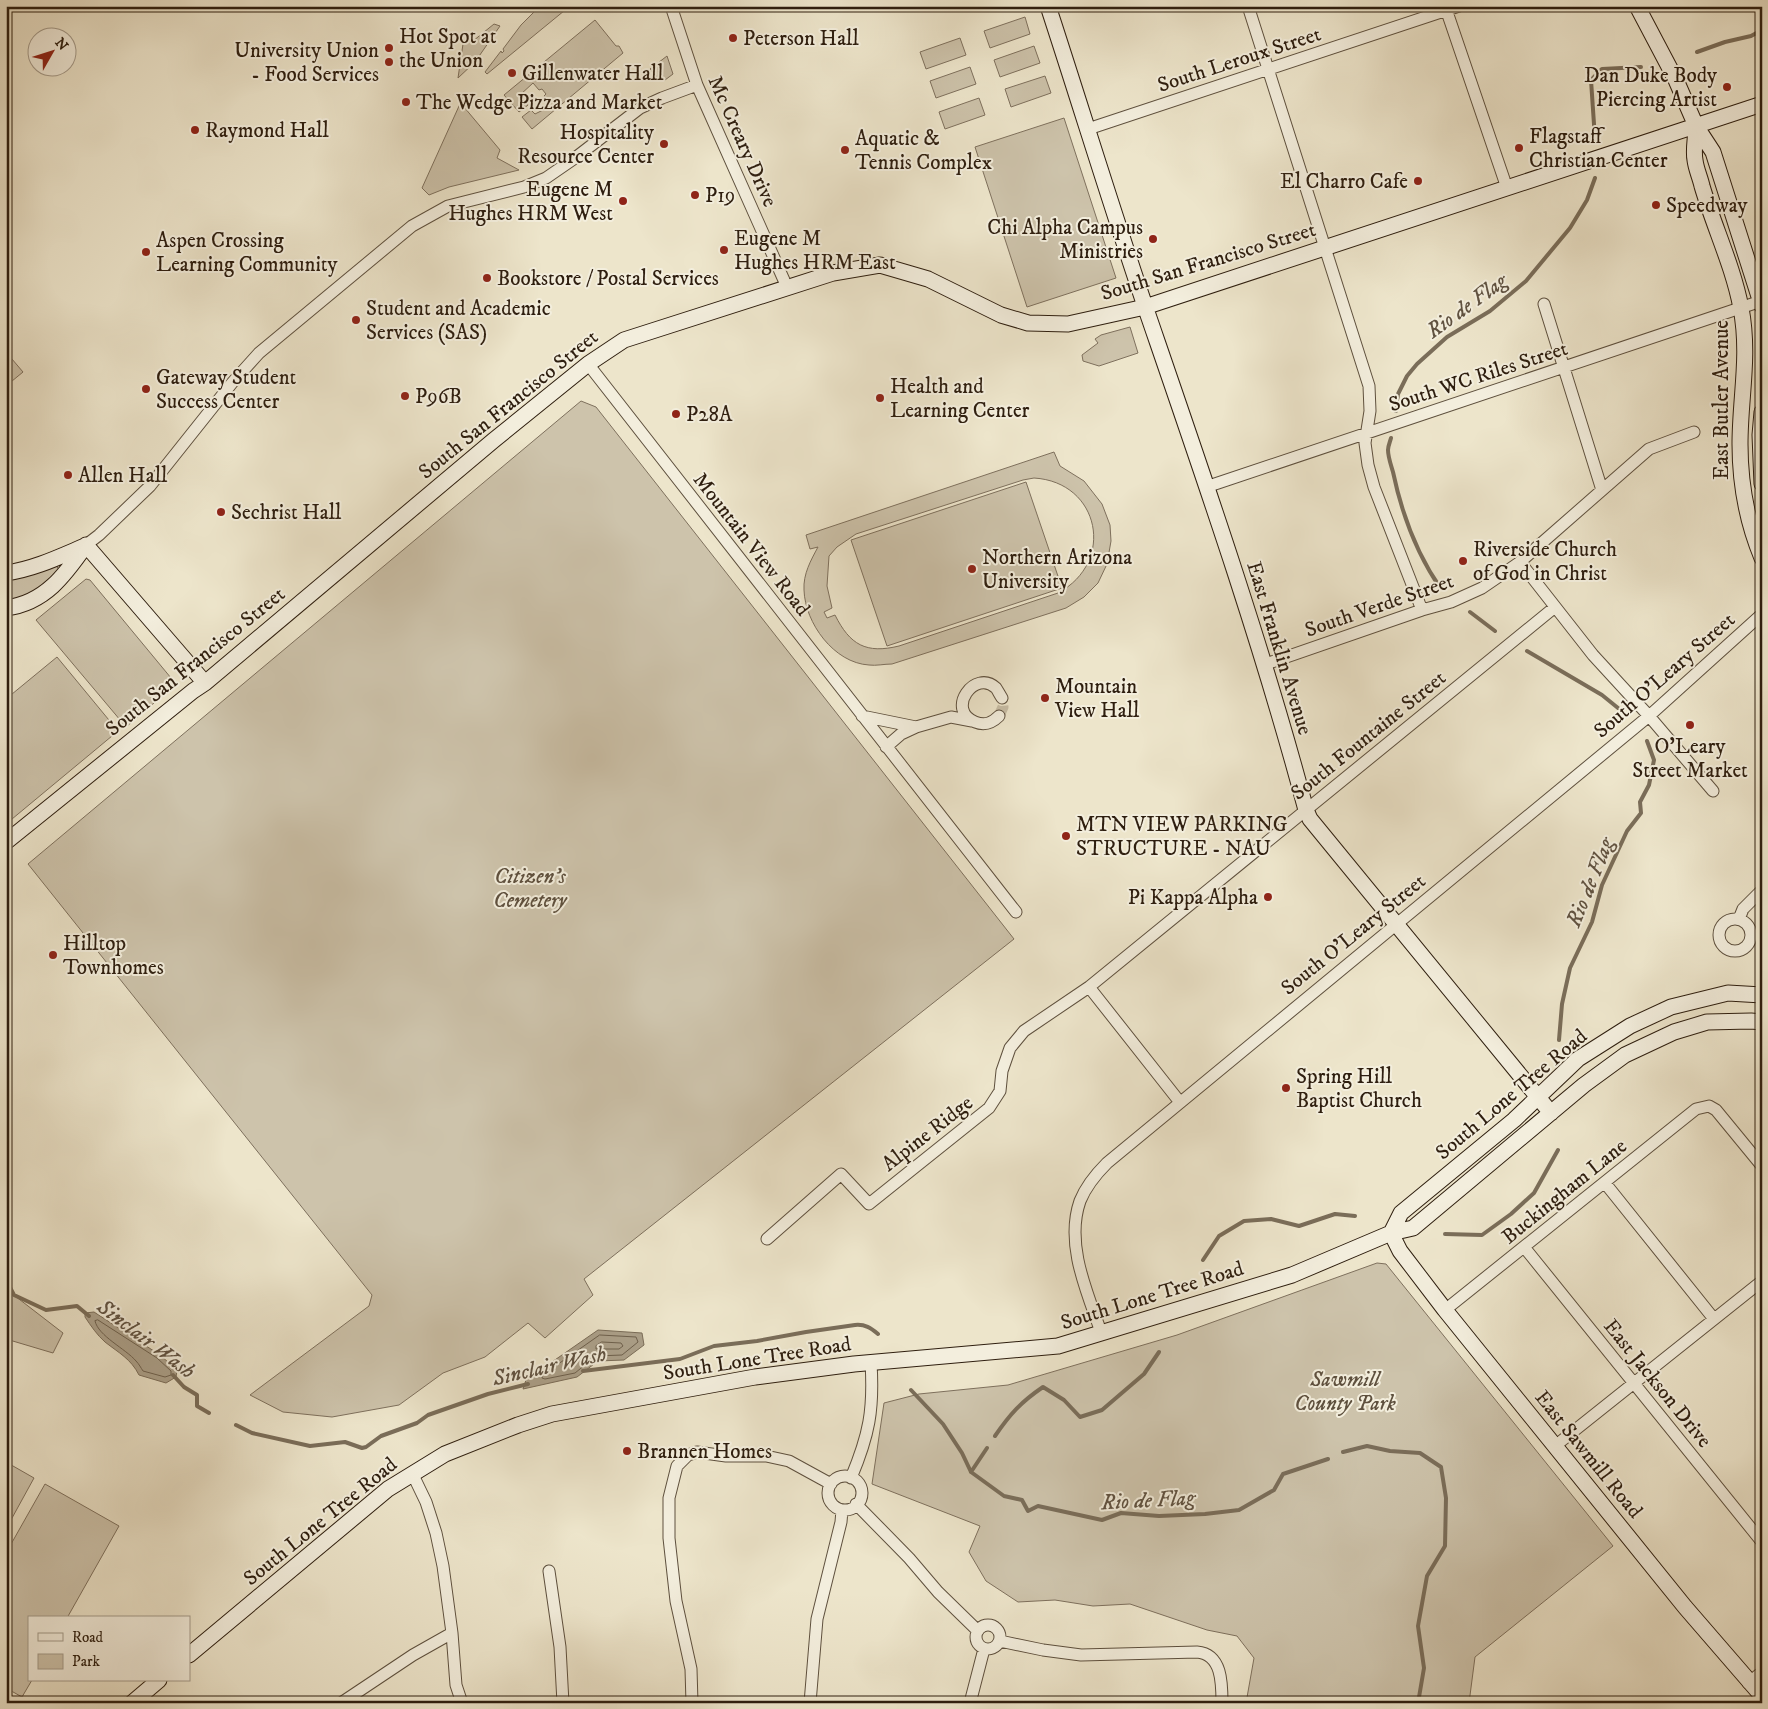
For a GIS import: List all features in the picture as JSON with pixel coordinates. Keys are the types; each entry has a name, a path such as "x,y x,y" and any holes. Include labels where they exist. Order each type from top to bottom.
{"street":[{"name":"Mc Creary Drive","path":"671,6 697,85 787,287"},
{"name":"East Franklin Avenue","path":"1048,6 1145,307 1206,486 1286,735 1310,819 1551,1113"},
{"path":"1248,6 1369,386 1370,412 1365,442 1368,465 1374,487 1422,610"},
{"name":"South Leroux Street","path":"1088,128 1267,70 1446,8 1459,6"},
{"name":"East Butler Avenue","path":"1637,6 1676,80 1696,126 1713,152 1761,304"},
{"path":"1446,8 1506,188"},
{"path":"6,573 21,571 51,561 86,545 100,535 150,486 232,383 259,353 412,226 448,206 467,200 510,192 542,180 575,158 640,108 697,85"},
{"name":"South San Francisco Street","path":"6,842 205,683 488,445 588,364 624,340 832,273 880,265 928,279 1001,316 1028,323 1068,324 1145,307 1762,104"},
{"name":"East Butler Avenue","path":"1696,126 1694,160 1736,285 1746,337 1740,444 1743,489 1751,532 1762,558"},
{"path":"1544,304 1602,490"},
{"name":"South WC Riles Street","path":"1206,486 1741,308 1761,304"},
{"name":"Mountain View Road","path":"588,364 1016,912"},
{"name":"East Butler Avenue","path":"1762,412 1760,443 1762,484"},
{"name":"South Verde Street","path":"1263,665 1450,602 1482,588 1520,562 1649,449 1694,432"},
{"path":"6,608 18,607 48,590 66,575 86,545"},
{"path":"86,545 205,683"},
{"path":"1520,562 1593,655 1649,716 1713,791"},
{"name":"South Fountaine Street","path":"1088,987 1555,607"},
{"name":"South O'Leary Street","path":"1101,1332 1079,1265 1075,1226 1080,1201 1091,1180 1107,1163 1180,1101 1649,716 1762,614"},
{"path":"951,718 970,688 983,683 996,688 1002,698"},
{"path":"963,700 964,711 972,721"},
{"path":"862,716 916,727"},
{"path":"886,747 901,734 916,727 951,718 987,724 1000,716"},
{"path":"1739,919 1743,910 1762,890"},
{"path":"1088,987 1180,1101"},
{"name":"Alpine Ridge","path":"767,1239 841,1174 868,1204 989,1108 1000,1091 1002,1071 1010,1048 1024,1031 1088,987"},
{"name":"South Lone Tree Road","path":"1391,1233 1401,1213 1514,1120 1578,1059 1630,1026 1671,1007 1728,993 1762,995"},
{"name":"South Lone Tree Road","path":"190,1655 388,1488 445,1454 487,1436 552,1414 755,1377 871,1363 1058,1346 1292,1275 1391,1233 1413,1228 1584,1085 1625,1055 1674,1032 1707,1022 1762,1022"},
{"name":"Buckingham Lane","path":"1445,1310 1696,1109 1709,1106 1716,1110 1762,1166"},
{"path":"1605,1182 1714,1320"},
{"name":"East Sawmill Road","path":"1391,1233 1400,1251 1445,1310 1748,1683 1762,1696"},
{"name":"East Jackson Drive","path":"1524,1247 1762,1542"},
{"path":"1555,1446 1762,1281"},
{"path":"851,1478 862,1452 869,1428 872,1401 871,1363"},
{"path":"692,1703 691,1669 676,1601 669,1538 669,1498 677,1466 684,1458 697,1452 726,1456 766,1456 789,1461 831,1484"},
{"path":"412,1473 426,1502 444,1566 456,1685 462,1703"},
{"path":"842,1476 851,1478 858,1482 862,1492 856,1504 842,1510 835,1507 828,1497 828,1491 836,1479 842,1476"},
{"path":"856,1504 909,1558 938,1592 978,1631"},
{"path":"810,1703 818,1619 840,1528 842,1510"},
{"path":"549,1571 560,1647 563,1703"},
{"path":"986,1626 995,1628 1000,1634 1000,1641 994,1648 984,1649 977,1642 976,1635 978,1631 986,1626"},
{"path":"341,1703 391,1669 452,1633"},
{"path":"1000,1641 1080,1655 1197,1652 1207,1654 1218,1666 1222,1687 1222,1703"},
{"path":"970,1703 984,1649"},
{"path":"1748,1683 1762,1672"},
{"path":"132,1703 157,1682"}],"green space":[{"path":"540,6 570,6 487,74 485,72 501,51 502,53 504,51 503,49 521,25"},
{"path":"1025,17 1030,34 990,48 984,31"},
{"path":"595,20 623,53 532,129 522,117 531,110 535,114 543,110 542,108 549,102 544,96 546,94 542,89 539,90 533,83 520,95 528,105 519,112 504,95"},
{"path":"494,24 500,26 475,62 458,78 463,44 470,38 473,41"},
{"path":"960,38 966,55 926,69 920,52"},
{"path":"1034,46 1040,63 1000,77 994,60"},
{"path":"667,56 673,74 665,80 658,78 650,69"},
{"path":"970,67 976,84 936,98 930,81"},
{"path":"1045,76 1051,93 1011,107 1005,89"},
{"path":"464,95 470,97 464,107 500,150 497,158 519,170 449,187 429,195 422,188"},
{"path":"979,98 985,115 945,129 939,112"},
{"path":"1064,118 1116,278 1027,307 975,147"},
{"path":"1130,327 1138,353 1099,366 1083,361 1082,355 1098,343 1095,339 1101,335"},
{"path":"6,352 23,372 6,386"},
{"name":"Citizen's Cemetery","path":"581,401 596,407 1014,939 584,1279 593,1295 545,1338 528,1323 485,1357 443,1373 399,1405 332,1417 283,1412 250,1395 369,1306 372,1295 28,864"},
{"path":"1054,452 1060,466 1084,481 1102,504 1110,525 1111,541 1107,564 1098,583 1084,597 1066,608 892,664 872,665 856,663 844,657 833,649 816,628 806,603 804,584 808,567 818,547 810,549 806,535","holes":["1034,478 1056,483 1074,493 1086,508 1092,525 1093,544 1088,563 1076,579 1058,593 899,646 887,648 877,649 860,645 847,634 835,615 827,618 824,612 832,608 827,586 829,556 837,547 856,534 1023,480"]},
{"path":"1026,482 1062,588 887,646 851,540"},
{"path":"56,565 59,570 33,593 6,602 6,580"},
{"path":"86,579 90,580 176,684 126,727 36,620"},
{"path":"57,657 118,731 6,824 6,699"},
{"name":"Sawmill County Park","path":"1377,1263 1386,1264 1613,1546 1475,1657 1469,1703 1246,1703 1254,1658 1237,1636 1207,1630 1130,1604 1093,1606 1055,1600 1018,1602 986,1581 969,1552 980,1526 872,1484 884,1403 919,1394 1008,1385 1177,1335"},
{"path":"6,1289 63,1333 53,1353 6,1339"},
{"path":"6,1462 34,1478 6,1529"},
{"path":"45,1484 119,1526 68,1616 28,1616 28,1682 31,1682 22,1697 6,1688 6,1553"}],"water":[{"path":"94,1312 160,1355 177,1370 176,1377 166,1383 139,1375 128,1360 105,1342 92,1327 85,1317 85,1313"},
{"path":"598,1330 642,1333 644,1345 624,1360 598,1361 577,1377 523,1389 526,1380"}],"waterway":[{"name":"Rio de Flag","path":"1697,52 1725,42 1751,36 1762,30"},
{"name":"Rio de Flag","path":"1595,139 1591,80 1602,69 1641,67"},
{"name":"Rio de Flag","path":"1396,411 1398,394 1407,376 1417,364 1447,337 1490,311 1526,281 1570,228 1587,200 1595,178"},
{"name":"Rio de Flag","path":"1391,438 1388,455 1401,503 1417,547 1441,589"},
{"name":"Rio de Flag","path":"1470,612 1495,631"},
{"name":"Rio de Flag","path":"1527,651 1602,695 1618,708"},
{"name":"Rio de Flag","path":"1559,1040 1562,1004 1570,968 1592,922 1602,885 1627,831 1641,813 1640,802 1649,785 1654,760 1647,741"},
{"name":"Rio de Flag","path":"1445,1234 1482,1235 1511,1214 1534,1193 1558,1150"},
{"name":"Rio de Flag","path":"1203,1260 1219,1236 1244,1221 1271,1219 1299,1226 1335,1214 1355,1216"},
{"name":"Sinclair Wash","path":"6,1280 14,1295 46,1310 77,1306 89,1316"},
{"name":"Sinclair Wash","path":"583,1371 680,1359 714,1346 855,1325 868,1327 878,1334"},
{"name":"Rio de Flag","path":"995,1436 1016,1409 1043,1387 1064,1400 1080,1417 1102,1410 1144,1374 1159,1352"},
{"name":"Sinclair Wash","path":"173,1375 184,1387 197,1395 197,1406 209,1413"},
{"name":"Sinclair Wash","path":"236,1425 252,1433 310,1446 345,1442 362,1448 381,1436 417,1423 428,1415 488,1394 528,1384"},
{"name":"Rio de Flag","path":"911,1390 943,1424 962,1453 971,1472 1004,1496 1022,1500 1028,1511 1038,1506 1102,1520 1121,1513 1159,1516 1239,1510 1274,1490 1283,1474 1328,1459"},
{"name":"Rio de Flag","path":"1343,1452 1367,1446 1390,1451 1420,1453 1441,1467 1446,1498 1445,1546 1427,1576 1418,1626 1424,1668 1418,1703"},
{"name":"Rio de Flag","path":"971,1472 987,1448"}],"tunnel":[{"path":"999,716 1003,707 1002,698"}],"place":[{"name":"Peterson Hall","path":"733,38"},
{"name":"Hot Spot at the Union","path":"389,48"},
{"name":"University Union - Food Services","path":"389,62"},
{"name":"Gillenwater Hall","path":"512,73"},
{"name":"Dan Duke Body Piercing Artist","path":"1727,87"},
{"name":"The Wedge Pizza and Market","path":"406,102"},
{"name":"Raymond Hall","path":"195,130"},
{"name":"Hospitality Resource Center","path":"664,144"},
{"name":"Flagstaff Christian Center","path":"1519,148"},
{"name":"Aquatic & Tennis Complex","path":"845,150"},
{"name":"El Charro Cafe","path":"1418,181"},
{"name":"P19","path":"695,195"},
{"name":"Eugene M Hughes HRM West","path":"623,201"},
{"name":"Speedway","path":"1656,205"},
{"name":"Chi Alpha Campus Ministries","path":"1153,239"},
{"name":"Eugene M Hughes HRM East","path":"724,250"},
{"name":"Aspen Crossing Learning Community","path":"146,252"},
{"name":"Bookstore / Postal Services","path":"487,278"},
{"name":"Student and Academic Services (SAS)","path":"356,320"},
{"name":"Gateway Student Success Center","path":"146,389"},
{"name":"P96B","path":"405,396"},
{"name":"Health and Learning Center","path":"880,398"},
{"name":"P28A","path":"676,414"},
{"name":"Allen Hall","path":"68,475"},
{"name":"Sechrist Hall","path":"221,512"},
{"name":"Riverside Church of God in Christ","path":"1463,561"},
{"name":"Northern Arizona University","path":"972,569"},
{"name":"Mountain View Hall","path":"1045,698"},
{"name":"O'Leary Street Market","path":"1690,725"},
{"name":"MTN VIEW PARKING STRUCTURE - NAU","path":"1066,836"},
{"name":"Pi Kappa Alpha","path":"1268,897"},
{"name":"Hilltop Townhomes","path":"53,955"},
{"name":"Spring Hill Baptist Church","path":"1286,1088"},
{"name":"Brannen Homes","path":"627,1451"}]}
